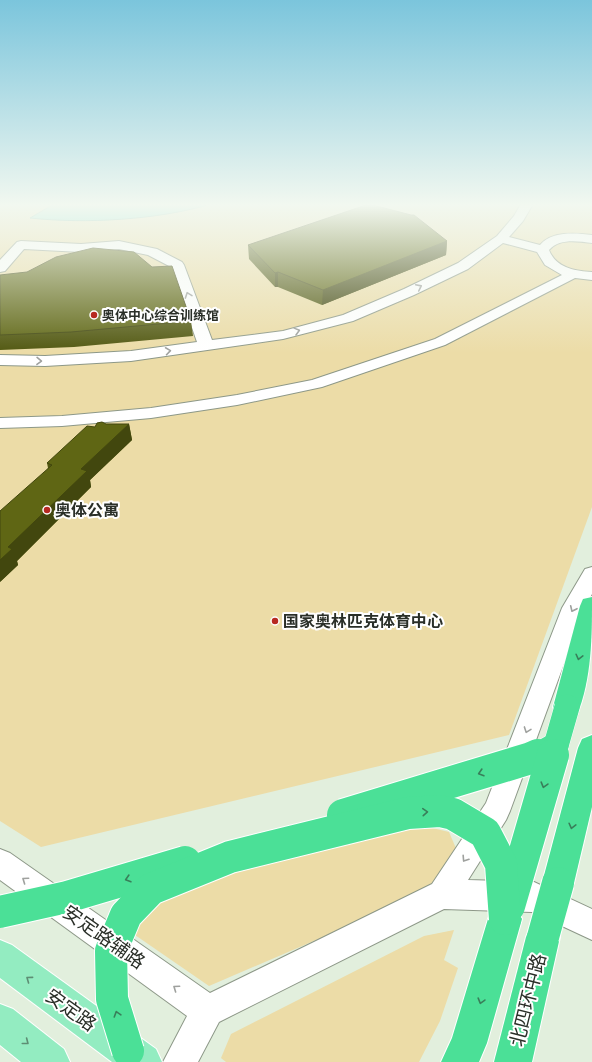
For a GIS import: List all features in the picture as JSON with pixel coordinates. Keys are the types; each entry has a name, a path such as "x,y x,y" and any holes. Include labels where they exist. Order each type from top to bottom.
{"highway":[{"path":"460,1062 469,1044 567,708 592,606"},
{"path":"0,912 67,897 420,792 531,758 556,745"},
{"name":"北四环中路","path":"513,1062 543,937 592,748"},
{"path":"135,1057 112,999 111,951 126,915 151,889 230,857 408,813 440,810 453,814 486,834 501,864 505,919"}],"main road":[{"name":"安定路","path":"0,957 135,1057"},
{"path":"0,1022 51,1062"}],"street":[{"path":"0,268 13,254"},
{"path":"155,254 177,266 206,345"},
{"path":"0,360 44,361 131,356 282,335 348,318 409,292 463,266 481,254"},
{"path":"544,254 544,257 550,263 573,274 592,276"},
{"path":"0,423 62,421 151,413 237,400 316,384 440,342 573,274"},
{"path":"442,894 496,811 573,608 592,575"},
{"name":"安定路辅路","path":"0,863 208,1011"},
{"path":"180,1062 208,1011 442,894 534,897 592,925"}],"shaded area":[{"name":"国家奥林匹克体育中心","path":"0,254 592,254 592,507 509,735 41,847 0,821"},
{"path":"420,825 449,832 458,853 425,893 209,986 135,935 149,906 213,871"},
{"path":"454,930 444,960 458,968 440,1021 419,1062 226,1062 221,1058 231,1034 424,936"}],"building":[{"name":"奥体中心综合训练馆","path":"70,254 136,254 152,267 172,266 191,321 71,332 0,335 0,275 27,272 56,257"},
{"path":"256,254 415,254 323,290 278,272 275,273"},
{"path":"102,422 106,424 129,424 81,469 87,471 8,547 12,549 0,560 0,511 52,465 47,463 87,426 95,427 97,423"}],"place":[{"name":"奥体中心综合训练馆","path":"94,315"},
{"name":"奥体公寓","path":"47,510"},
{"name":"国家奥林匹克体育中心","path":"275,621"}]}
